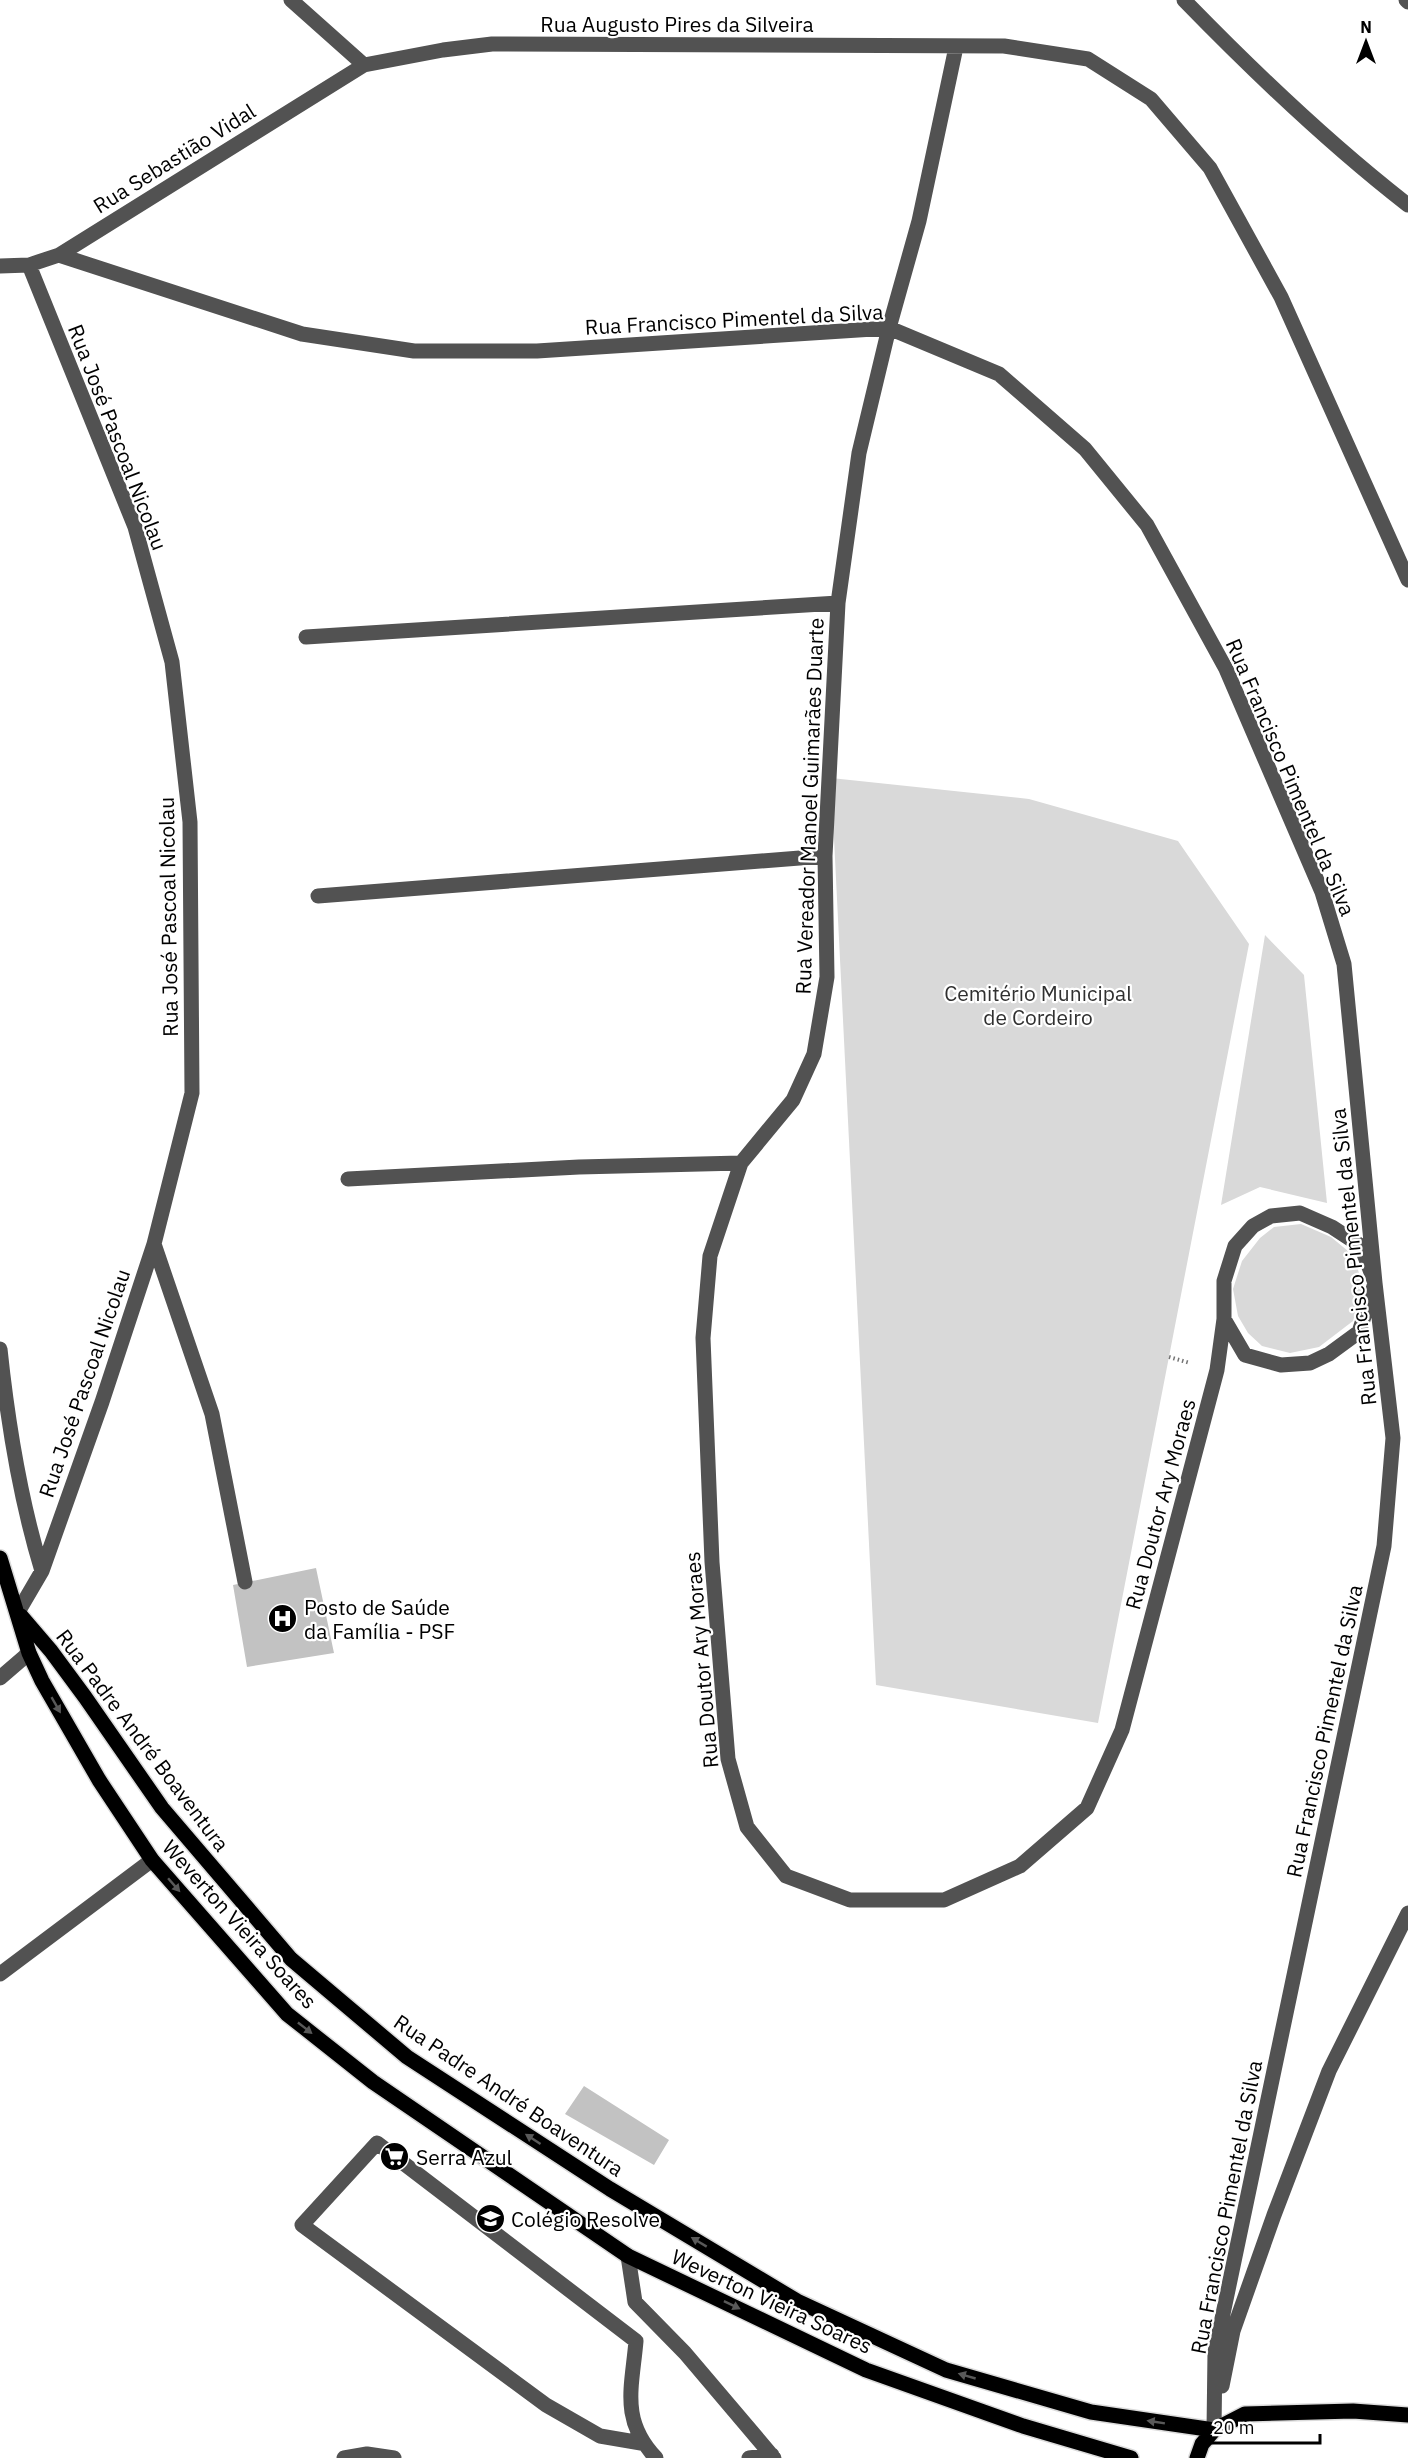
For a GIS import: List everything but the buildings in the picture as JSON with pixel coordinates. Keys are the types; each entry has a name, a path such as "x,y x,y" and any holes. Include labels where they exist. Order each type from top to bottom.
{"main road":[{"name":"Weverton Vieira Soares","path":"0,1558 29,1653 42,1681 99,1780 152,1860 287,2014 373,2082 628,2256 866,2370 1023,2426 1131,2458"},
{"name":"Rua Padre André Boaventura","path":"18,1612 58,1660 162,1808 291,1959 407,2057 610,2189 797,2301 946,2370 1091,2412 1214,2430"},
{"path":"1197,2458 1202,2444 1214,2430 1245,2414 1353,2411 1408,2415"}],"street":[{"path":"291,0 364,65"},
{"path":"1184,0 1277,91 1369,175 1408,205"},
{"name":"Rua Augusto Pires da Silveira","path":"364,65 443,50 492,44 1004,46 1088,59 1152,99 1210,168 1281,297 1408,580"},
{"name":"Rua Vereador Manoel Guimarães Duarte","path":"741,1163 793,1100 814,1054 827,977 825,856 838,603 859,453 889,328 919,221 956,47"},
{"name":"Rua Sebastião Vidal","path":"0,266 29,266 59,255 364,65"},
{"name":"Rua Francisco Pimentel da Silva","path":"59,255 302,334 414,351 537,351 889,328 999,374 1085,448 1147,525 1226,669 1322,892 1344,964 1375,1283 1393,1438 1384,1546 1215,2352 1214,2430"},
{"name":"Rua José Pascoal Nicolau","path":"29,266 135,527 172,662 190,822 192,1093 154,1244 102,1402 42,1571"},
{"path":"306,637 838,603"},
{"path":"318,896 825,856"},
{"path":"348,1179 568,1168 741,1163"},
{"name":"Rua Doutor Ary Moraes","path":"741,1163 710,1256 703,1338 712,1562 728,1759 747,1827 786,1876 850,1900 944,1900 1020,1866 1087,1808 1122,1730 1216,1370 1224,1319"},
{"path":"1300,1213 1332,1227 1361,1246 1375,1283 1359,1332 1329,1354 1310,1363 1281,1365 1245,1355 1224,1319 1224,1281 1235,1246 1253,1226 1271,1216 1300,1213"},
{"path":"154,1244 212,1414 245,1582"},
{"path":"0,1349 8,1422 28,1527 42,1571 18,1612"},
{"path":"0,1678 29,1653"},
{"path":"0,1974 152,1860"},
{"path":"1214,2430 1233,2331 1274,2215 1329,2071 1408,1913"},
{"path":"641,2443 600,2436 546,2405 302,2225 377,2143 636,2341 629,2393 630,2409 641,2443 656,2458"},
{"path":"628,2256 635,2302 685,2353 773,2457"},
{"path":"344,2458 367,2454 394,2458"},
{"path":"749,2458 773,2457"}],"green space":[{"name":"Cemitério Municipal de Cordeiro","path":"831,778 1029,799 1178,841 1249,944 1098,1723 876,1685"},
{"path":"1265,935 1304,975 1327,1203 1260,1187 1221,1205"},
{"path":"1301,1224 1331,1237 1354,1256 1363,1287 1353,1321 1319,1347 1290,1353 1262,1346 1248,1333 1238,1316 1233,1289 1242,1261 1260,1238 1274,1227"}],"place":[{"name":"Posto de Saúde da Família - PSF","path":"283,1619"},
{"name":"Serra Azul","path":"395,2157"},
{"name":"Colégio Resolve","path":"490,2219"}]}
